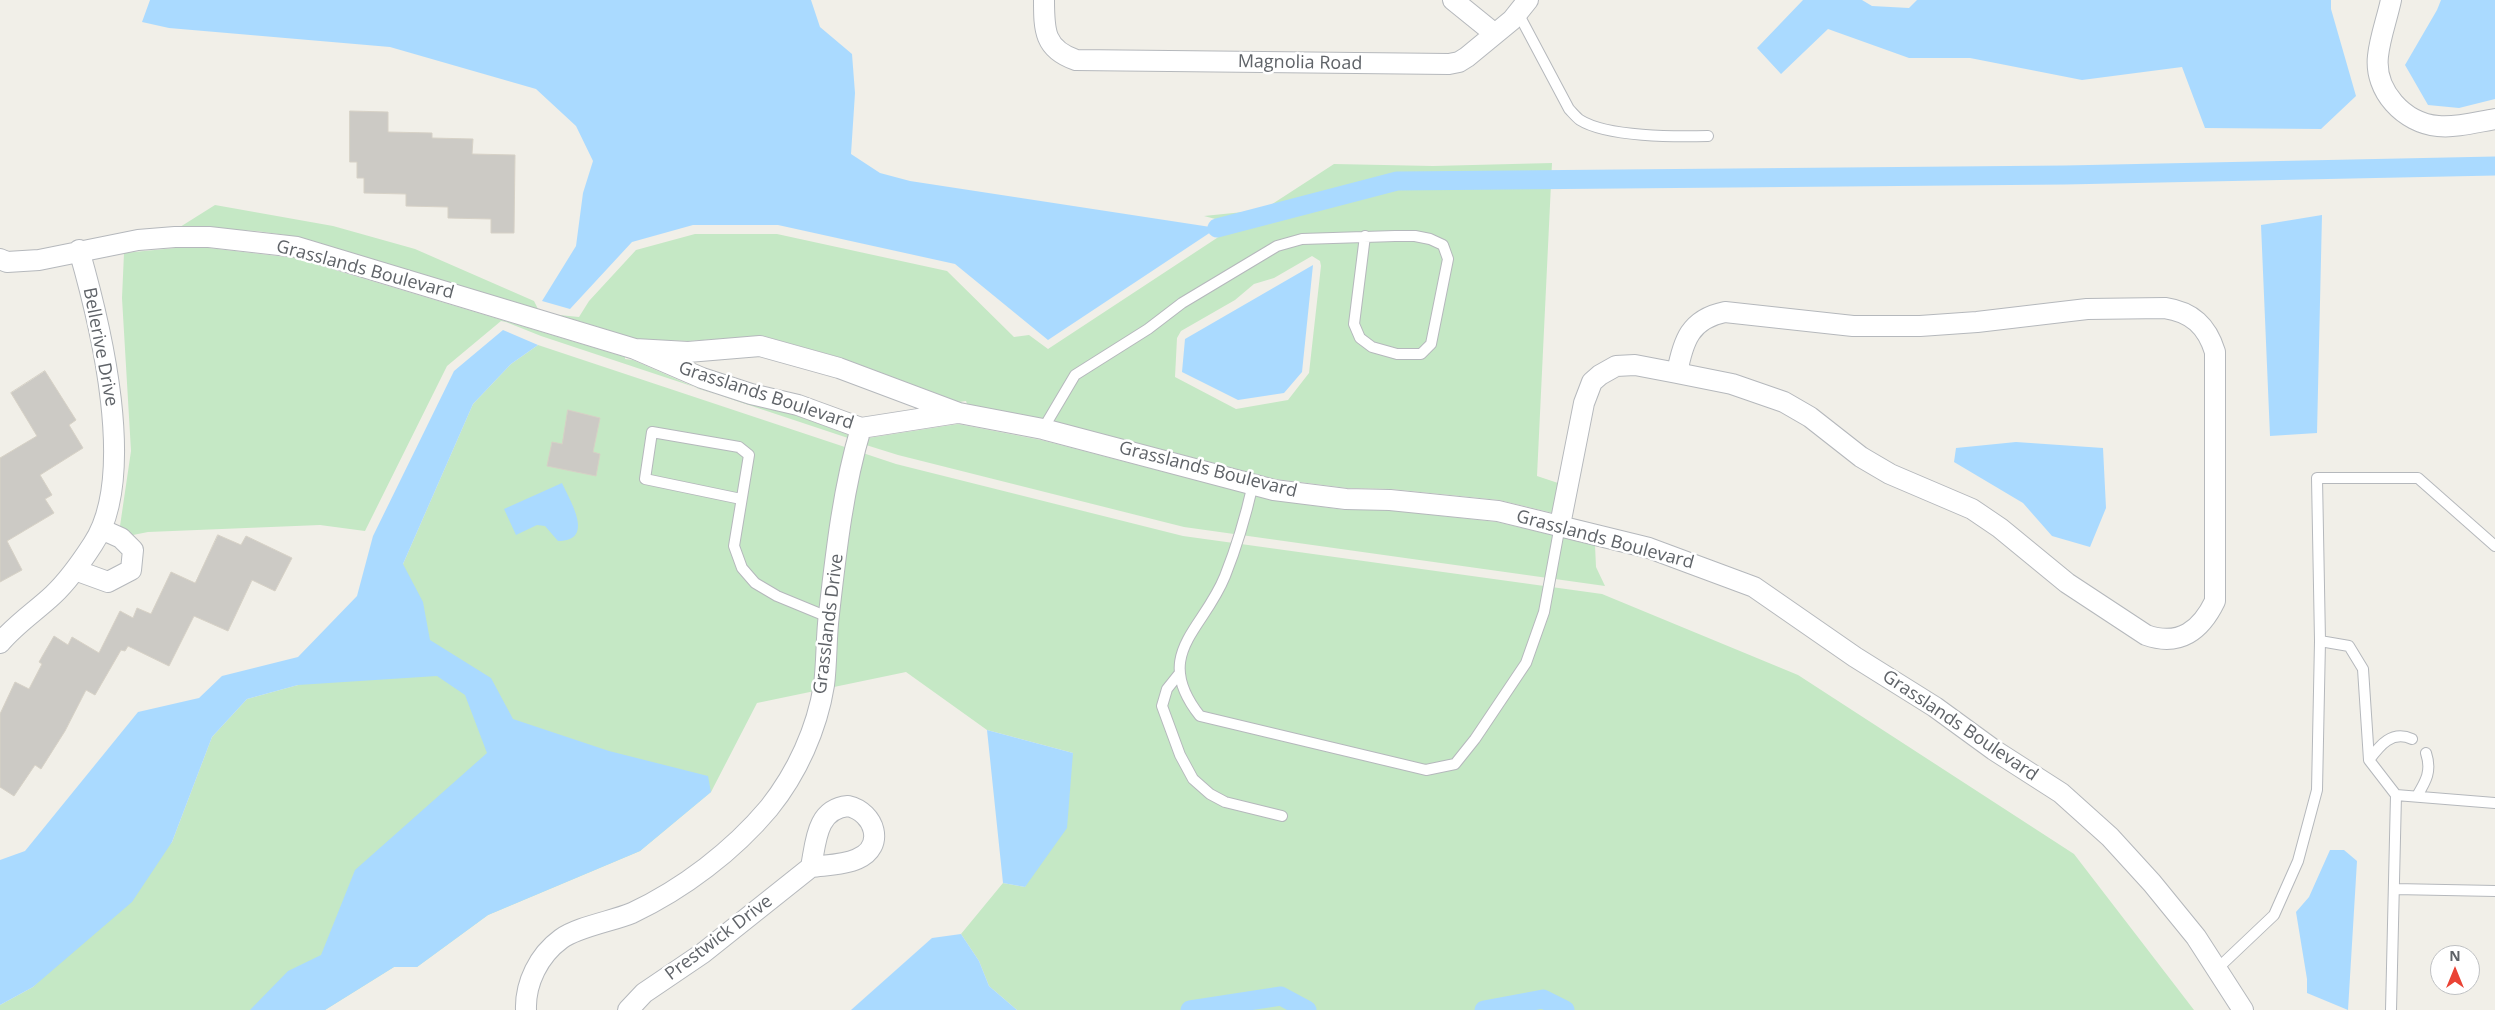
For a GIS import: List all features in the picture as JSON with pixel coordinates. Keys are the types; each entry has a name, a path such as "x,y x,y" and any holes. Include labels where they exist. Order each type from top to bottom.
{"street":[{"name":"Magnolia Road","path":"1044,0 1044,29 1053,46 1065,56 1076,60 1449,64 1467,58 1523,6"},
{"path":"1453,0 1495,34"},
{"path":"2391,0 2378,56 2378,71 2381,85 2390,100 2404,113 2422,123 2439,126 2495,119"},
{"name":"Grasslands Boulevard","path":"0,259 7,262 39,260 79,250 138,240 175,237 219,238 296,247 635,349 702,378 751,394 798,405 861,428 959,413"},
{"name":"Bellerive Drive","path":"0,643 10,631 53,594 75,570 101,529 110,496 114,416 110,383 92,295 79,250"},
{"path":"1560,525 1584,403 1592,382 1616,366 1635,365 1732,384 1784,402 1810,417 1861,457 1890,474 1972,509 2000,528 2066,583 2146,635 2154,638 2178,638 2195,630 2206,619 2215,601 2215,352 2205,328 2189,315 2165,308 2087,309 1977,322 1920,326 1853,326 1725,312 1696,325 1688,334 1681,352 1677,373"},
{"name":"Grasslands Boulevard","path":"635,349 688,352 760,346 839,368 959,413 1043,429 1274,490 1346,499 1390,500 1498,511 1648,548 1754,586 1855,657 1935,707 1994,750 2061,793 2110,837 2196,937 2243,1010"},
{"name":"Grasslands Drive","path":"526,1010 526,999 539,960 562,938 632,913 695,876 748,831 769,808 789,779 810,738 824,686 828,617 846,495 861,428"},
{"path":"75,570 108,582 131,570 132,550 121,538 101,529"},
{"name":"Prestwick Drive","path":"628,1010 644,993 703,953 811,867"}],"lane":[{"path":"1523,6 1569,109 1580,120 1601,127 1628,132 1679,137 1708,136"},
{"path":"1043,429 1075,375 1148,329 1182,303 1261,255 1277,246 1302,239 1366,236 1415,236 1430,239 1443,245 1448,259 1431,344 1420,354 1397,354 1372,347 1360,338 1354,324 1366,236"},
{"path":"741,500 645,479 652,432 739,447 749,455 734,546 742,568 755,583 777,596 828,617"},
{"path":"2217,969 2274,915 2298,861 2316,790 2320,641 2316,478 2418,478 2495,546"},
{"path":"1253,484 1245,521 1224,578 1184,644 1179,674 1186,698 1200,716 1426,770 1455,764 1475,739 1526,663 1544,612 1560,525"},
{"path":"2320,641 2348,646 2363,669 2369,760 2396,796 2391,1010"},
{"path":"1179,674 1167,689 1162,706 1180,756 1193,779 1210,794 1224,802 1282,816"},
{"path":"2369,760 2381,744 2390,738 2406,736 2412,739"},
{"path":"2417,796 2427,780 2430,769 2426,753"},
{"path":"2396,796 2495,803"},
{"path":"2395,889 2495,891"}],"green space":[{"path":"1552,163 1537,476 1558,483 1553,513 1499,500 1391,489 1347,488 1275,479 1045,419 967,404 966,401 959,402 842,358 763,336 688,341 637,339 559,315 579,317 589,301 636,250 695,234 777,234 947,271 1014,337 1029,335 1048,349 1223,234 1225,226 1223,221 1204,216 1263,210 1334,164 1433,166","holes":["1312,256 1320,261 1309,373 1288,400 1236,409 1175,377 1177,338 1181,331 1235,300 1254,284 1274,278"]},
{"path":"215,205 333,226 415,249 534,301 538,309 299,237 257,231 180,227"},
{"path":"175,248 209,248 295,258 625,357 625,359 633,360 694,387 501,321 447,366 365,531 320,525 148,532 133,535 120,526 131,451 122,298 124,253"},
{"path":"538,345 896,464 1183,536 1602,594 1798,675 2074,854 2194,1010 1017,1010 989,986 979,961 961,934 1003,883 1025,887 1073,753 987,730 906,672 757,703 711,792 640,851 488,915 417,967 394,967 325,1010 0,1010 0,1005 33,987 172,842 212,737 247,699 298,685 403,564 473,404 511,364"},
{"path":"718,395 795,415 849,435 848,438"},
{"path":"958,424 1041,440 1273,500 1345,510 1389,510 1497,522 1595,545 1596,567 1605,586 1184,527 898,455 866,445 868,438"}],"water":[{"path":"150,0 811,0 820,27 852,54 855,93 851,154 880,173 910,181 1217,228 1048,340 955,264 778,225 693,225 632,242 570,309 542,301 576,246 583,193 593,161 576,126 536,89 390,47 169,28 142,22"},
{"path":"1803,0 1862,0 1872,6 1909,8 1917,0 2331,0 2331,9 2356,96 2321,129 2205,128 2182,67 2082,80 1970,58 1909,58 1828,29 1781,74 1757,48"},
{"path":"2441,0 2495,0 2495,99 2459,108 2428,105 2405,65"},
{"path":"2322,215 2317,433 2270,436 2261,225"},
{"path":"1313,265 1302,372 1284,393 1238,400 1182,372 1185,339"},
{"path":"503,330 538,345 511,364 473,404 403,564 423,602 430,640 491,678 513,719 609,751 708,776 711,792 640,851 488,915 417,967 394,967 325,1010 250,1010 288,971 321,955 355,870 487,753 465,695 437,676 298,685 247,699 212,737 172,842 132,902 33,987 0,1005 0,860 25,851 138,712 199,698 222,676 298,657 357,596 373,536 454,371"},
{"path":"2016,442 2103,448 2106,508 2090,547 2052,536 2023,503 1954,462 1956,448"},
{"path":"562,483 577,519 578,527 576,534 569,539 558,541 545,526 537,525 516,535 504,509"},
{"path":"987,730 1073,753 1067,828 1025,887 1003,883"},
{"path":"2330,850 2344,850 2357,861 2348,1010 2307,993 2307,979 2296,912 2309,897"},
{"path":"961,934 979,961 989,986 1017,1010 851,1010 932,938"}],"building":[{"path":"350,111 388,112 388,132 432,133 432,138 473,139 472,154 515,155 514,233 491,233 491,219 448,218 448,207 406,206 406,194 364,193 364,178 357,178 357,162 350,162"},
{"path":"45,371 76,420 69,425 83,448 40,475 52,495 45,499 54,513 7,541 22,570 0,582 0,458 37,436 11,393"},
{"path":"568,410 600,418 593,452 600,454 596,476 547,466 552,442 562,444"},
{"path":"218,535 241,545 246,536 292,558 275,591 252,580 228,631 194,616 169,666 128,646 125,651 121,650 95,695 86,690 65,731 41,769 35,765 14,796 0,787 0,714 15,682 29,689 42,664 39,662 54,636 68,645 72,637 99,653 120,611 133,618 137,608 151,614 171,572 195,583"}],"waterway":[{"path":"1217,228 1397,181 2065,175 2495,166"},
{"path":"1190,1010 1281,996 1307,1010"},
{"path":"1484,1010 1543,999 1565,1010"}]}
